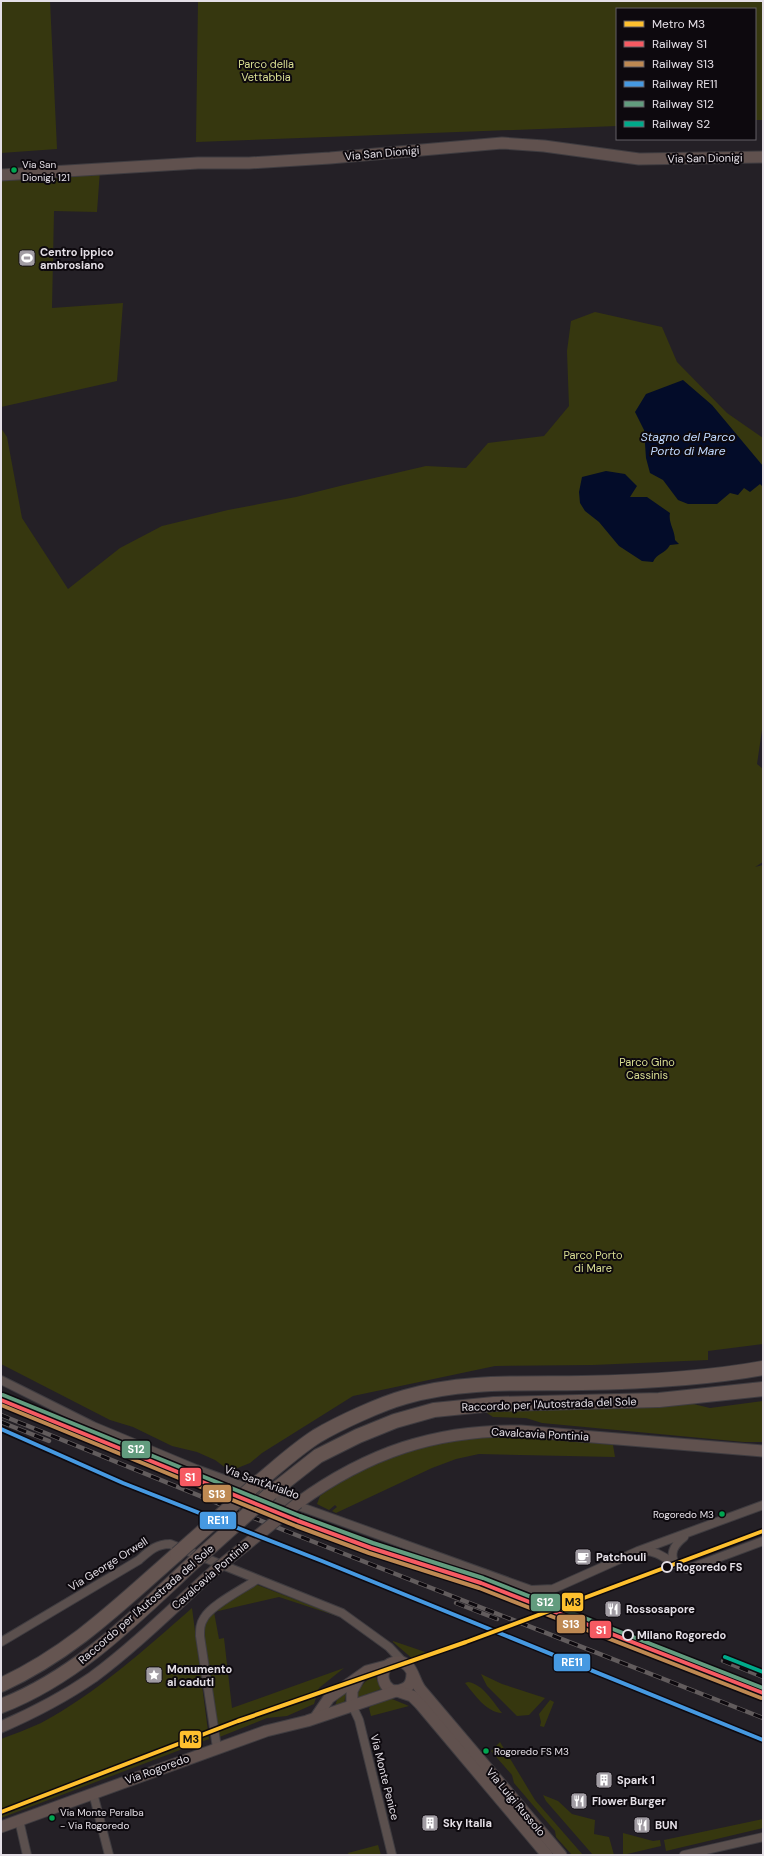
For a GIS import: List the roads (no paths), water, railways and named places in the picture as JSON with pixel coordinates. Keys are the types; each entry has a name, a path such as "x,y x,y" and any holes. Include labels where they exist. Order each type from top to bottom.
{"highway":[{"name":"Raccordo per l'Autostrada del Sole","path":"1,1684 60,1652 86,1634 255,1485 317,1436 362,1414 405,1397 470,1385 514,1383 654,1382 727,1374 763,1368"},
{"name":"Raccordo per l'Autostrada del Sole","path":"1,1706 39,1688 87,1658 271,1493 318,1456 376,1428 415,1415 474,1405 618,1402 689,1398 763,1390"},
{"path":"689,1398 717,1402 763,1397"}],"street":[{"name":"Via San Dionigi","path":"1,175 198,163 249,163 330,158 502,143 544,146 639,158 763,157"},
{"name":"Via Sant'Arialdo","path":"1,1380 93,1426 196,1469 537,1591 553,1589 638,1551 763,1505"},
{"name":"Cavalcavia Pontinia","path":"1,1727 47,1705 92,1678 215,1570 298,1503 336,1477 368,1461 412,1445 450,1435 493,1430 763,1450"},
{"path":"676,1565 672,1557 673,1548 689,1533"},
{"path":"638,1551 652,1551 660,1554 676,1565 683,1568 693,1569 763,1541"},
{"name":"Via George Orwell","path":"1,1642 139,1560 151,1549 163,1544 170,1544 348,1616 389,1647 404,1663"},
{"path":"216,1748 200,1627 203,1619 212,1609 256,1580"},
{"path":"316,1717 329,1698 362,1674 377,1667 386,1666 394,1662 404,1663 408,1666 412,1674 410,1684 407,1688 397,1691 388,1688 383,1680 383,1671 386,1666"},
{"path":"352,1705 352,1691 362,1674"},
{"name":"Via Luigi Russolo","path":"412,1674 421,1690 561,1855"},
{"name":"Via Rogoredo","path":"1,1827 216,1748 397,1691"},
{"name":"Via Luigi Russolo","path":"397,1691 412,1696 420,1704 547,1855"},
{"name":"Via Monte Penice","path":"352,1705 359,1720 392,1855"},
{"path":"93,1793 109,1855"},
{"path":"19,1820 27,1855"},
{"path":"684,1855 763,1837"}],"water":[{"name":"Stagno del Parco Porto di Mare","path":"683,380 712,405 763,466 763,487 760,484 750,492 744,488 738,495 730,493 717,504 688,504 678,500 663,480 650,473 646,458 644,430 635,412 646,394"},
{"name":"Stagno del Parco Porto di Mare","path":"606,471 625,474 637,486 630,497 647,497 670,513 670,520 675,540 679,544 670,545 653,562 642,561 619,546 599,522 585,511 580,503 579,492 582,477"}],"railway":[{"path":"1,1415 286,1531 763,1718"},
{"path":"1,1422 49,1441"},
{"path":"456,1603 497,1619"},
{"path":"723,1661 763,1677"}],"metro line":[{"name":"M3","path":"1,1812 238,1721 466,1642 763,1531"}],"rail line":[{"name":"S12","path":"3,1395 300,1516 373,1543 483,1578 763,1688"},
{"name":"S1","path":"1,1400 298,1521 371,1548 481,1583 763,1693"},
{"name":"S13","path":"1,1405 296,1526 369,1553 479,1588 761,1698"},
{"name":"RE11","path":"1,1429 123,1483 322,1561 763,1740"},
{"name":"S2","path":"725,1657 763,1672"}],"place":[{"name":"Via San Dionigi, 121","path":"14,170"},
{"name":"Centro ippico ambrosiano","path":"27,258"},
{"name":"Rogoredo M3","path":"722,1514"},
{"name":"Patchouli","path":"583,1557"},
{"name":"Rogoredo FS","path":"667,1567"},
{"name":"Rossosapore","path":"613,1609"},
{"name":"Milano Rogoredo","path":"628,1635"},
{"name":"Monumento ai caduti","path":"154,1675"},
{"name":"Rogoredo FS M3","path":"486,1751"},
{"name":"Spark 1","path":"604,1780"},
{"name":"Flower Burger","path":"579,1801"},
{"name":"Via Monte Peralba - Via Rogoredo","path":"52,1818"},
{"name":"Sky Italia","path":"430,1823"},
{"name":"BUN","path":"642,1825"}],"park label":[{"name":"Parco della Vettabbia","path":"266,70"},
{"name":"Parco Gino Cassinis","path":"647,1068"},
{"name":"Parco Porto di Mare","path":"593,1261"}]}
